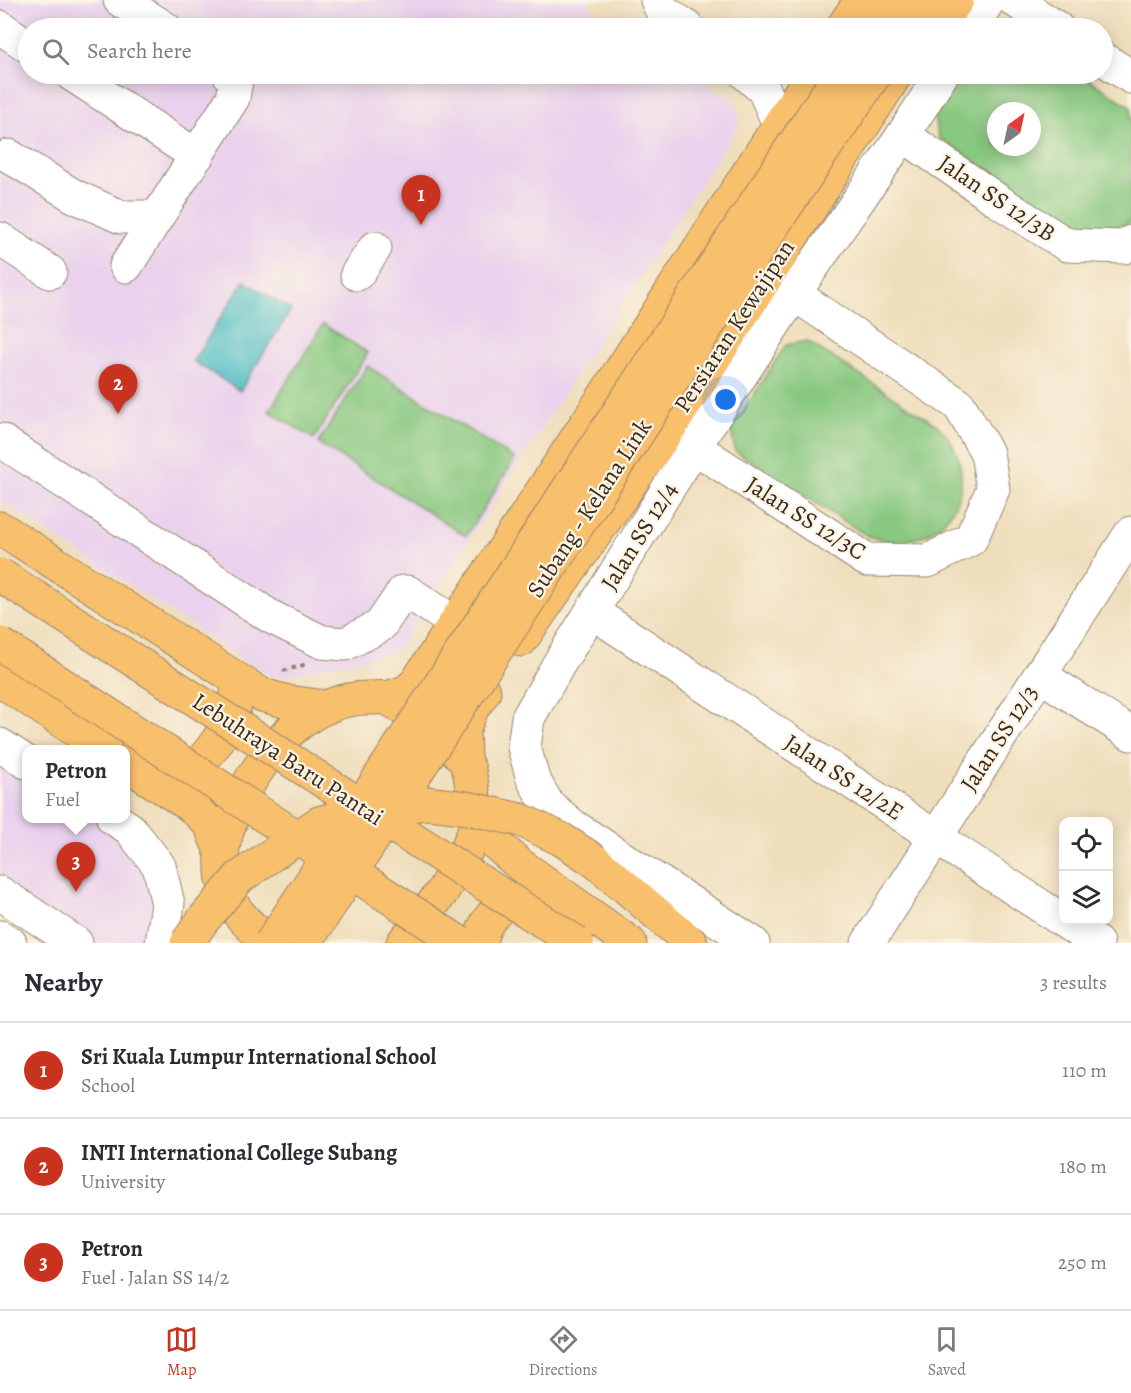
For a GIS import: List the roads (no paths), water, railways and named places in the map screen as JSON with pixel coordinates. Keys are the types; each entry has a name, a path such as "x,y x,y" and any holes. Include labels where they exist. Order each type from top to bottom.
{"main road":[{"path":"849,18 861,0"},
{"path":"876,18 888,0"},
{"path":"912,18 924,0"},
{"path":"931,18 943,0"},
{"path":"945,18 957,0"},
{"path":"221,852 235,813 250,784 270,754 297,726 327,707 349,698 386,698 406,692 416,683 805,84"},
{"name":"Subang - Kelana Link","path":"270,943 833,84"},
{"name":"Subang - Kelana Link","path":"305,943 774,224 868,84"},
{"name":"Persiaran Kewajipan","path":"464,759 463,730 472,710 672,424 890,84"},
{"path":"611,510 676,431 902,84"},
{"path":"0,528 262,694 288,702 327,707"},
{"name":"Lebuhraya Baru Pantai","path":"0,575 577,943"},
{"path":"0,644 460,943"},
{"path":"0,680 98,745"},
{"path":"170,792 213,747 229,721 237,697 238,680"},
{"path":"386,698 443,737 464,759 474,790 477,814 475,829 466,850 442,892 403,943"},
{"path":"130,766 191,806 210,824 221,852 225,888 240,931 270,943"},
{"path":"188,943 203,920 239,878 319,823 374,808 429,803 466,808 521,820 561,839 595,861 691,943"},
{"path":"477,814 495,843 519,864 630,943"},
{"path":"480,943 487,923 506,903 538,893 557,893"}],"street":[{"path":"120,0 149,18"},
{"path":"657,0 662,9 674,18"},
{"path":"977,18 989,0"},
{"path":"1014,0 1042,18"},
{"path":"0,27 18,39"},
{"path":"1113,65 1131,77"},
{"path":"86,84 197,156"},
{"path":"126,266 233,98 235,84"},
{"path":"757,84 764,90 779,124"},
{"name":"Jalan SS 12/4","path":"753,943 573,826 548,805 533,779 524,747 528,718 560,662 694,447 936,84"},
{"name":"Jalan SS 12/3B","path":"903,135 1000,202 1068,245 1124,247 1131,242"},
{"path":"9,156 74,196 121,218 156,217"},
{"path":"0,239 50,272"},
{"name":"Jalan SS 12/3C","path":"694,447 867,560 928,561 970,539 993,489 987,453 958,405 794,294"},
{"path":"2,445 271,617 322,642 345,644 380,626 403,592 408,592 455,623"},
{"name":"Jalan SS 12/3","path":"868,943 1131,533"},
{"name":"Jalan SS 12/2E","path":"592,612 1096,943"},
{"path":"1040,675 1131,734"},
{"path":"0,745 22,759"},
{"path":"120,823 130,829 159,866 168,904 162,943"},
{"path":"0,893 76,943"},
{"path":"0,937 10,943"}],"water":[{"path":"244,281 291,310 240,391 193,361"}],"place":[{"name":"Sri Kuala Lumpur International School","path":"421,225"},
{"name":"INTI International College Subang","path":"118,414"},
{"name":"Petron","path":"76,892"}]}
